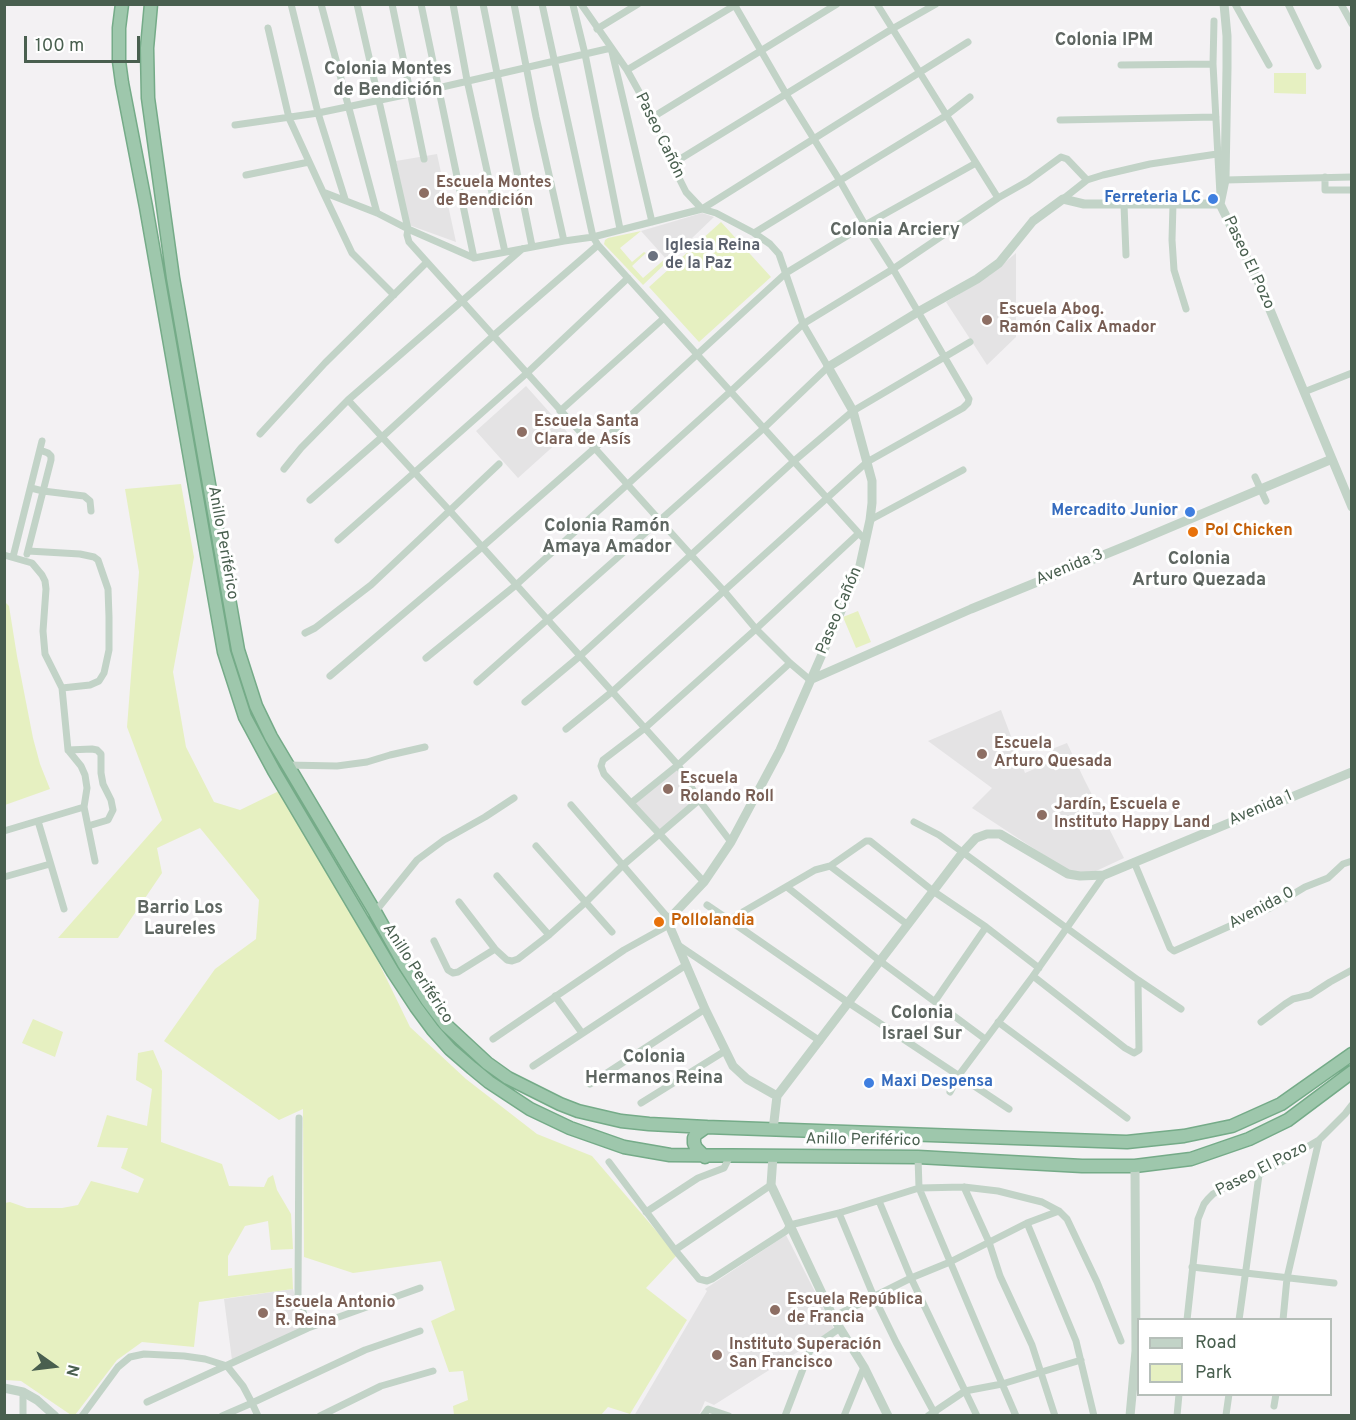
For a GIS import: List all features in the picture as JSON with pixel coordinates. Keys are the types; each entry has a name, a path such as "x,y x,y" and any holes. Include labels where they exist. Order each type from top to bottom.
{"highway":[{"name":"Anillo Periférico","path":"122,4 119,28 122,83 169,330 224,652 245,717 274,771 393,972 433,1030 450,1049 489,1082 530,1109 570,1128 624,1147 640,1150 670,1155 918,1157 1082,1166 1135,1166 1191,1159 1249,1139 1288,1120 1352,1072"},
{"name":"Anillo Periférico","path":"151,4 147,48 148,98 173,278 238,650 255,706 287,765 427,1000 446,1025 487,1063 508,1078 560,1104 621,1121 773,1130 1127,1142 1184,1136 1232,1126 1281,1104 1352,1054"},
{"path":"705,1156 696,1148 694,1138 706,1127"},
{"path":"978,1161 987,1153 987,1146 980,1137"}],"street":[{"path":"291,4 318,113 345,200"},
{"path":"321,4 377,213"},
{"path":"357,4 408,230 407,239 756,629 810,680"},
{"path":"392,4 424,159"},
{"path":"422,4 474,258"},
{"path":"453,4 467,80 505,252"},
{"path":"483,4 532,246"},
{"path":"514,4 536,117 564,241"},
{"path":"542,4 593,237 862,537 645,728 603,760 601,766 604,774 704,882"},
{"name":"Paseo Cañón","path":"581,4 627,70 653,117 686,192 702,209 716,213 754,233 770,244 779,254 802,324 853,411 872,481 870,520 862,537 859,570 780,750 731,842 704,882 669,922"},
{"path":"597,28 638,4"},
{"path":"653,117 837,4"},
{"path":"877,4 998,198"},
{"path":"672,164 892,28 936,4"},
{"name":"Paseo El Pozo","path":"1224,4 1227,58 1226,180 1220,204 1258,281 1352,507"},
{"path":"1235,4 1269,65"},
{"path":"1288,4 1318,66"},
{"path":"1341,4 1352,24"},
{"path":"573,5 620,229"},
{"path":"566,729 613,691 867,462 963,408 969,399 760,51 735,5 627,70"},
{"path":"1063,199 1084,204 1220,204 1213,64 1214,21"},
{"path":"268,28 289,118 323,192 352,252 394,295"},
{"path":"323,192 377,213 408,230 474,258 593,237 702,209 968,42"},
{"path":"235,125 318,113 611,48 652,222"},
{"path":"1121,65 1213,64"},
{"path":"754,233 947,115 970,97"},
{"path":"1060,120 1216,117"},
{"path":"477,682 764,428 828,367 977,279 999,262 1033,220 1088,180 1150,164 1217,154"},
{"path":"426,658 516,585 802,324 893,269 1061,157 1068,159 1088,180"},
{"path":"246,175 309,162"},
{"path":"330,676 483,547 786,273 865,225 976,163"},
{"path":"1325,177 1325,190 1352,190"},
{"path":"1226,180 1352,177"},
{"path":"1173,204 1174,270 1186,309"},
{"path":"1124,205 1126,255"},
{"path":"310,500 598,245"},
{"path":"284,469 301,448 348,400 522,249"},
{"path":"260,434 325,363 427,262"},
{"path":"338,540 528,373 628,278"},
{"path":"560,411 664,318"},
{"path":"525,702 580,656 794,461 853,411 970,342"},
{"path":"1304,392 1352,373"},
{"path":"348,400 678,765 699,800 731,842"},
{"path":"13,557 42,441"},
{"path":"25,560 51,460 48,453 40,450"},
{"name":"Avenida 3","path":"810,680 971,609 1332,459"},
{"path":"305,633 315,628 371,585 500,464"},
{"path":"870,520 963,470"},
{"path":"1255,477 1266,501"},
{"path":"31,488 84,496 90,501 91,511"},
{"path":"28,551 93,557 98,560 108,590 109,650 104,673 99,681 90,685 62,688"},
{"path":"4,555 32,563 45,581 45,654 62,688 68,750 85,775 87,788 84,807 95,861"},
{"path":"631,803 678,765 790,663"},
{"path":"287,765 338,766 425,747"},
{"path":"68,750 92,749 101,754 103,784 113,810 108,820 88,826"},
{"name":"Avenida 1","path":"1104,875 1352,771"},
{"path":"375,912 417,860 444,840 514,798"},
{"path":"459,902 495,949 507,960 518,959 549,935 622,866 699,800"},
{"path":"571,805 669,922 705,1009 733,1066 747,1079 777,1096"},
{"path":"4,831 84,807"},
{"path":"38,821 64,909"},
{"path":"914,822 939,835 1181,1009"},
{"path":"773,1130 777,1096 976,838 987,834 1000,834 1068,874 1104,875"},
{"path":"729,920 815,870 830,866 866,842 870,842 1039,968"},
{"path":"536,846 612,932"},
{"name":"Avenida 0","path":"1134,862 1170,948 1176,951 1258,914 1305,887 1328,878 1343,864 1352,861"},
{"path":"4,877 50,864"},
{"path":"830,866 908,925"},
{"path":"950,1092 959,1075 1039,968 1104,875"},
{"path":"497,876 549,935"},
{"path":"788,887 880,961 985,1039"},
{"path":"707,905 1009,1109"},
{"path":"493,1039 669,922"},
{"path":"934,1001 986,927"},
{"path":"434,941 448,970 453,973 495,949"},
{"path":"678,945 819,1041"},
{"path":"533,1066 686,965"},
{"path":"1260,1022 1293,999 1310,995 1352,970"},
{"path":"1033,976 1134,1053 1139,1050 1138,980"},
{"path":"555,996 582,1033"},
{"path":"590,1084 705,1009"},
{"path":"998,1022 1127,1118"},
{"path":"641,1103 725,1051"},
{"name":"Paseo El Pozo","path":"1187,1318 1198,1219 1204,1204 1213,1194 1230,1185 1259,1175 1319,1140 1352,1105"},
{"path":"299,1118 298,1295 308,1328"},
{"path":"1283,1318 1287,1278 1319,1140"},
{"path":"646,1212 698,1178 724,1168 730,1156"},
{"path":"773,1156 771,1185 833,1317 864,1367 888,1416"},
{"path":"918,1157 920,1188 1016,1416"},
{"path":"609,1162 675,1250 699,1279 707,1281 777,1237 790,1226 920,1188 964,1187 998,1191 1042,1202 1067,1218 1121,1341"},
{"path":"1130,1416 1136,1351 1135,1166"},
{"path":"1239,1318 1259,1175"},
{"path":"675,1250 771,1185"},
{"path":"964,1187 989,1242 1000,1276 1032,1345 1055,1416"},
{"path":"879,1201 911,1278 977,1416"},
{"path":"833,1317 1027,1223 1059,1211"},
{"path":"839,1213 874,1297 932,1414 965,1391 1002,1384 1081,1360"},
{"path":"1027,1223 1076,1341 1094,1416"},
{"path":"1192,1268 1334,1283"},
{"path":"147,1402 308,1328 420,1288"},
{"path":"785,1416 811,1348 840,1328"},
{"path":"222,1416 365,1350 420,1331"},
{"path":"82,1416 118,1367 130,1357 144,1354 168,1354 205,1359 227,1366 236,1377 258,1416"},
{"path":"844,1416 864,1367"},
{"path":"320,1416 381,1386 433,1371"},
{"path":"4,1388 23,1392 37,1400 55,1416"},
{"path":"23,1392 23,1416"},
{"path":"1177,1416 1179,1396"},
{"path":"1226,1415 1229,1396"},
{"path":"1274,1406 1276,1396"},
{"path":"703,1416 708,1409 729,1416"}],"shaded area":[{"name":"Escuela Montes de Bendición","path":"437,154 456,242 409,225 396,161"},
{"path":"702,213 714,217 668,261 641,231"},
{"name":"Escuela Abog. Ramón Calix Amador","path":"1016,253 1016,337 987,365 946,302 990,275"},
{"name":"Escuela Santa Clara de Asís","path":"526,386 568,433 518,478 476,431"},
{"name":"Jardín, Escuela e Instituto Happy Land","path":"1001,710 1025,773 1057,759 1052,749 1067,743 1124,858 1096,871 1084,873 1068,871 972,808 992,788 928,741"},
{"name":"Escuela Rolando Roll","path":"674,765 697,800 659,832 630,802"},
{"path":"786,1235 834,1329 714,1405 705,1401 699,1415 634,1416 707,1291 705,1289"},
{"name":"Escuela Antonio R. Reina","path":"293,1289 304,1327 232,1360 224,1299"}],"green space":[{"path":"1274,73 1306,73 1306,94 1274,93"},
{"path":"721,222 771,277 699,342 649,287"},
{"path":"641,231 620,248 632,262 644,252 646,253 632,266 643,278 666,258 668,261 643,285 604,244 608,238"},
{"path":"181,484 194,557 173,672 186,747 214,802 240,810 281,790 375,955 410,1027 466,1079 537,1134 592,1156 677,1255 646,1288 687,1320 630,1414 608,1407 601,1415 454,1415 453,1406 468,1400 463,1371 449,1372 431,1321 455,1310 441,1261 353,1273 304,1257 303,1109 279,1120 164,1041 215,969 256,939 259,900 200,828 157,848 162,873 118,938 58,938 162,820 127,727 139,572 125,489"},
{"path":"4,601 9,606 33,738 50,789 5,805"},
{"path":"858,611 871,642 856,648 843,617"},
{"path":"33,1019 63,1032 55,1057 22,1043"},
{"path":"153,1050 162,1071 161,1142 222,1164 229,1186 264,1187 268,1178 273,1175 277,1190 291,1214 293,1249 271,1250 268,1221 245,1226 228,1256 228,1276 292,1268 293,1289 199,1302 194,1347 142,1342 117,1360 75,1415 71,1415 21,1381 5,1380 5,1203 10,1202 27,1208 62,1208 78,1205 91,1181 138,1193 144,1179 121,1168 128,1148 97,1147 107,1115 147,1126 152,1089 136,1080 138,1053"}],"place":[{"name":"Escuela Montes de Bendición","path":"424,193"},
{"name":"Ferreteria LC","path":"1213,199"},
{"name":"Iglesia Reina de la Paz","path":"653,256"},
{"name":"Escuela Abog. Ramón Calix Amador","path":"987,320"},
{"name":"Escuela Santa Clara de Asís","path":"522,432"},
{"name":"Mercadito Junior","path":"1190,512"},
{"name":"Pol Chicken","path":"1193,532"},
{"name":"Escuela Arturo Quesada","path":"982,754"},
{"name":"Escuela Rolando Roll","path":"668,789"},
{"name":"Jardín, Escuela e Instituto Happy Land","path":"1042,815"},
{"name":"Pollolandia","path":"659,922"},
{"name":"Maxi Despensa","path":"869,1083"},
{"name":"Escuela República de Francia","path":"775,1310"},
{"name":"Escuela Antonio R. Reina","path":"263,1313"},
{"name":"Instituto Superación San Francisco","path":"717,1355"}],"district":[{"name":"Colonia IPM","path":"1104,41"},
{"name":"Colonia Montes de Bendición","path":"388,80"},
{"name":"Colonia Arciery","path":"895,231"},
{"name":"Colonia Ramón Amaya Amador","path":"607,537"},
{"name":"Colonia Arturo Quezada","path":"1199,570"},
{"name":"Barrio Los Laureles","path":"180,919"},
{"name":"Colonia Israel Sur","path":"922,1024"},
{"name":"Colonia Hermanos Reina","path":"654,1068"}]}
